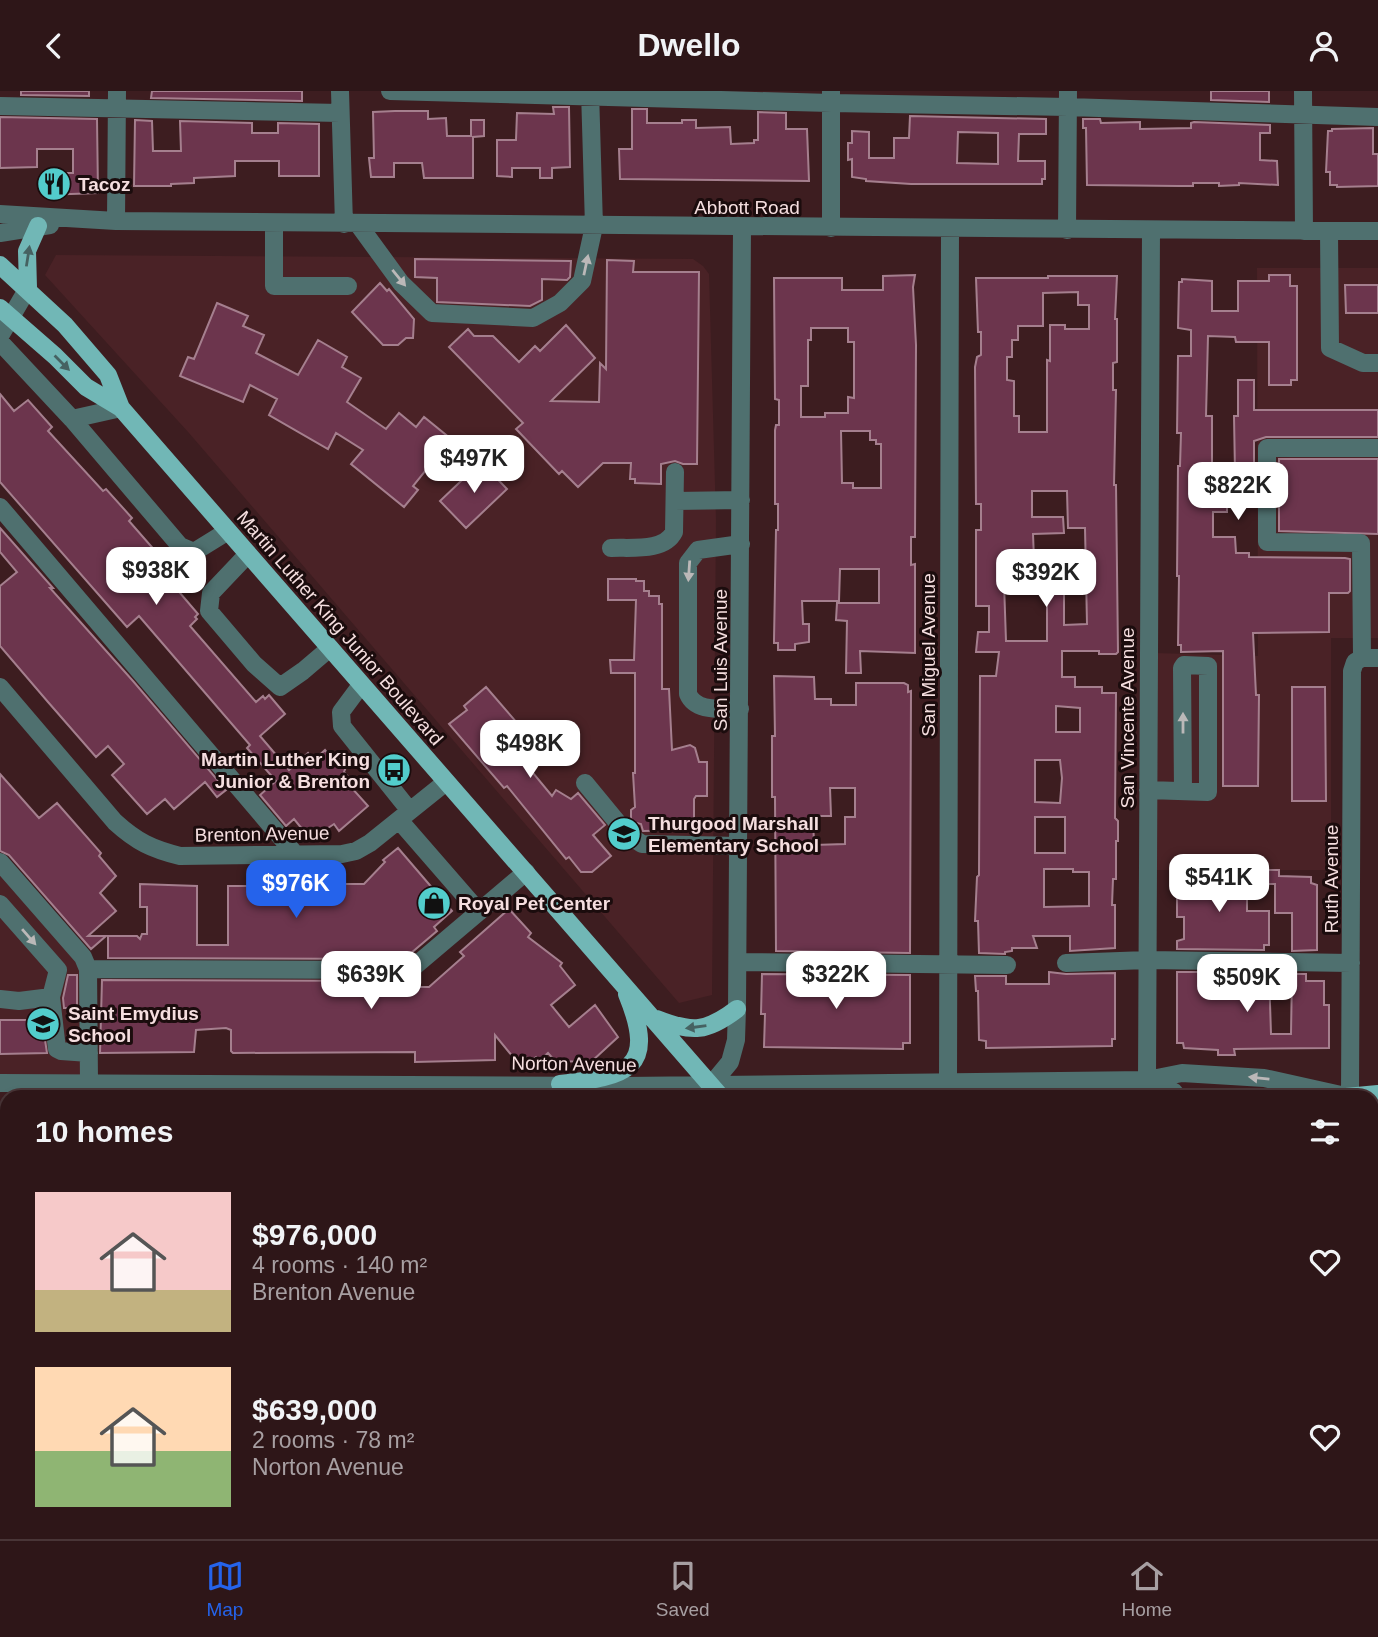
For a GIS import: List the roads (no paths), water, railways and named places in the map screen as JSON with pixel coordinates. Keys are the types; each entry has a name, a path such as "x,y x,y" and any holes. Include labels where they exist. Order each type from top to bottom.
{"main road":[{"path":"27,288 27,251 38,226"},
{"name":"Martin Luther King Junior Boulevard","path":"0,265 65,325 108,375 121,408"},
{"name":"Martin Luther King Junior Boulevard","path":"6,313 86,387 121,408 715,1090"},
{"path":"560,1084 607,1078 622,1072 637,1056 639,1030 622,981"},
{"path":"653,1017 680,1028 699,1029 722,1020 737,1009"}],"street":[{"path":"116,221 117,91"},
{"path":"340,91 351,224 401,283 432,313 533,318 560,303 582,281 594,226 590,94"},
{"path":"390,91 1068,99 1303,116 1378,117"},
{"path":"1303,91 1304,231"},
{"path":"831,97 831,228"},
{"path":"1067,230 1068,99"},
{"path":"0,106 340,113"},
{"name":"Abbott Road","path":"0,214 116,221 1378,232"},
{"name":"Abbott Road","path":"0,233 38,226 116,221"},
{"path":"274,223 274,286 348,286"},
{"name":"San Luis Avenue","path":"716,1090 730,1062 736,1040 737,1009 742,228"},
{"name":"San Miguel Avenue","path":"948,1081 950,229"},
{"name":"San Vincente Avenue","path":"1147,1080 1151,230"},
{"path":"1329,231 1330,348 1363,363 1378,363"},
{"path":"0,336 6,313 27,288"},
{"path":"0,342 72,419 180,545 194,552 228,531"},
{"path":"72,419 121,408"},
{"name":"Ruth Avenue","path":"1348,1090 1352,685 1365,660 1360,543 1266,543 1266,448 1378,448"},
{"path":"611,548 660,545 671,539 674,532 675,472"},
{"path":"675,501 741,500"},
{"path":"0,507 296,855"},
{"path":"740,709 699,706 691,701 688,695 688,563 698,549 741,544"},
{"path":"248,554 211,593 209,611 254,664 280,687 330,648"},
{"path":"1148,790 1208,792 1208,666 1184,665 1182,668 1183,791"},
{"path":"361,685 341,712 342,726 404,815 479,912"},
{"name":"Brenton Avenue","path":"0,687 116,822 136,840 157,851 180,856 342,854 356,851 446,782"},
{"path":"585,783 627,834 642,843 739,846"},
{"path":"0,862 83,957 88,969 89,1082"},
{"path":"88,969 406,970 415,966 526,872"},
{"path":"0,904 58,970 51,997 57,1049 89,1053"},
{"path":"1066,963 1147,960 1351,963"},
{"path":"738,962 1007,965"},
{"path":"0,999 19,1001 51,997"},
{"name":"Norton Avenue","path":"844,1090 948,1081 1147,1080 1182,1073 1264,1078 1317,1090"},
{"path":"1018,1080 1023,1090"},
{"name":"Norton Avenue","path":"1147,1080 1170,1090"},
{"name":"Norton Avenue","path":"0,1083 89,1082 207,1090"},
{"name":"Norton Avenue","path":"441,1090 560,1084 613,1090"}],"place":[{"name":"Tacoz","path":"54,184"},
{"name":"Martin Luther King Junior & Brenton","path":"394,770"},
{"name":"Thurgood Marshall Elementary School","path":"624,834"},
{"name":"Royal Pet Center","path":"434,903"},
{"name":"Saint Emydius School","path":"43,1024"}]}
